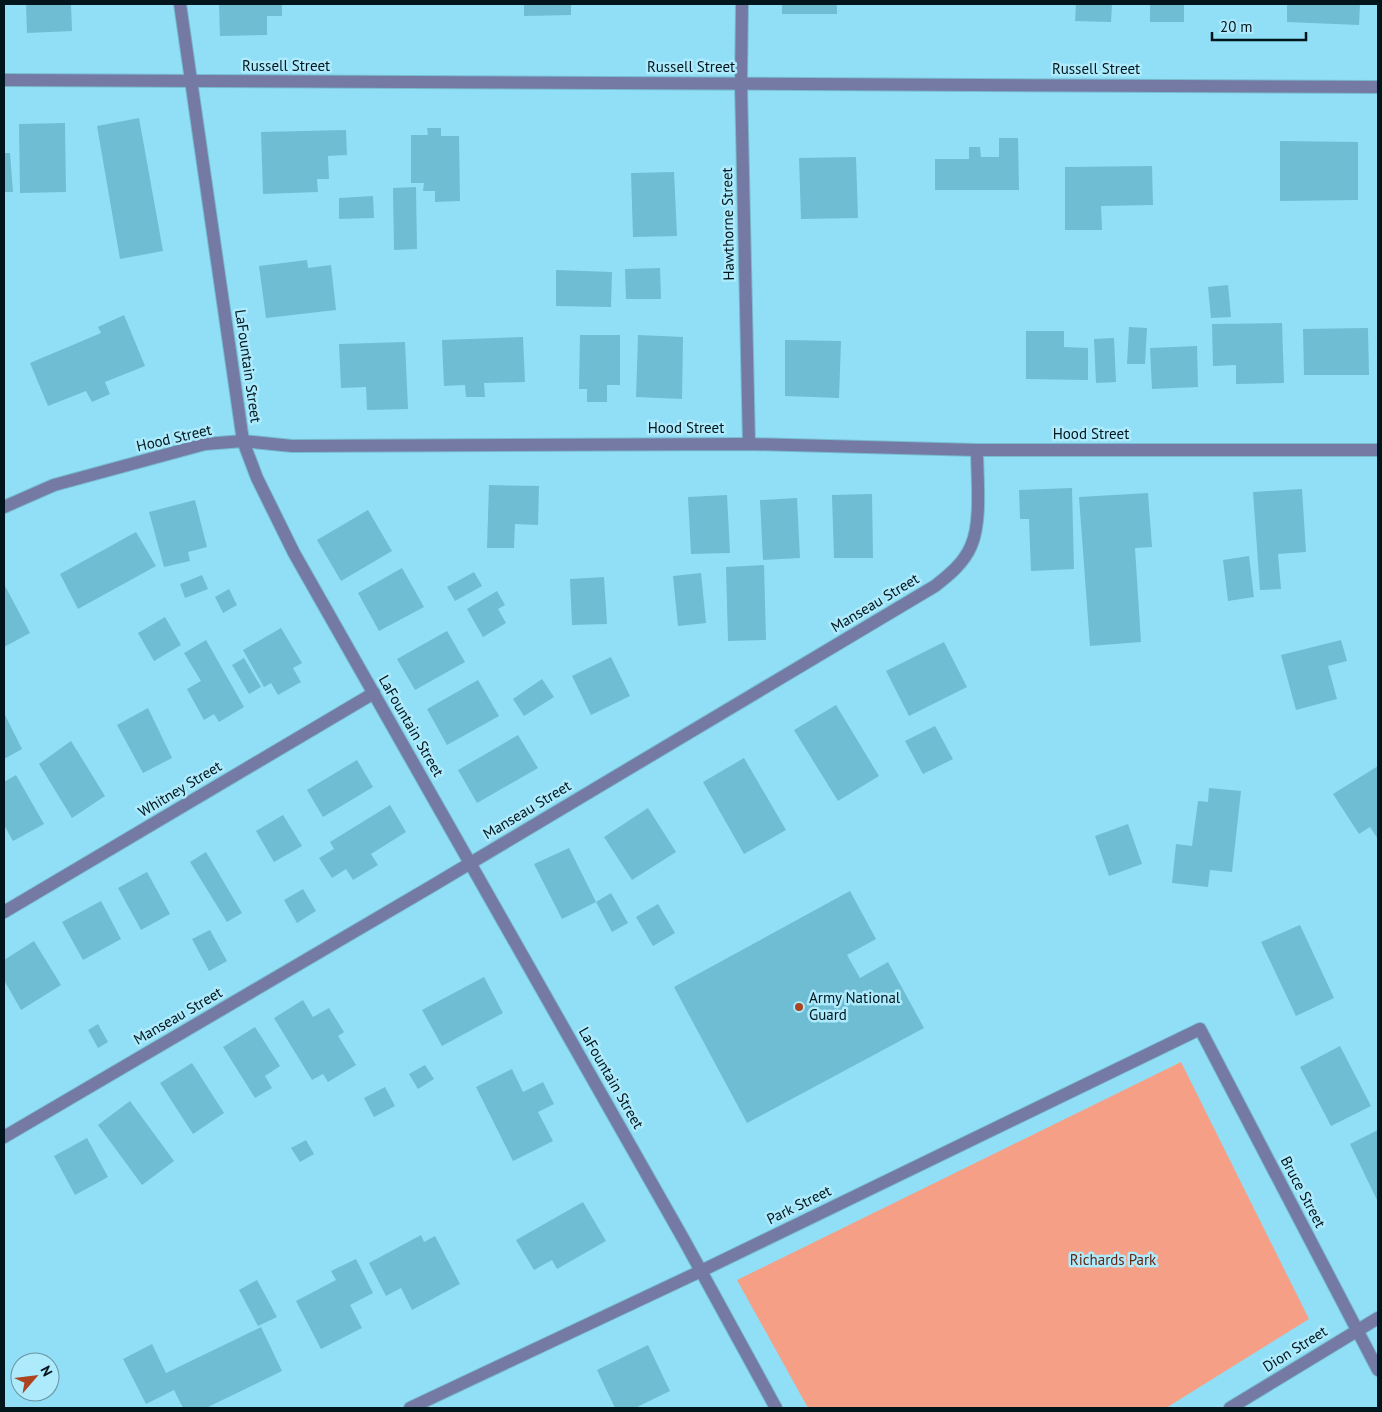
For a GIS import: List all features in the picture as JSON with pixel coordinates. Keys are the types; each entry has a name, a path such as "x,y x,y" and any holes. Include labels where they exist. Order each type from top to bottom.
{"street":[{"name":"LaFountain Street","path":"180,4 243,441 258,478 294,553 701,1271 776,1408"},
{"name":"Hawthorne Street","path":"742,4 741,84 749,444"},
{"name":"Russell Street","path":"4,80 1378,87"},
{"name":"Hood Street","path":"4,507 54,485 205,444 243,441 292,446 749,444 977,450 1378,450"},
{"name":"Manseau Street","path":"4,1137 470,863 935,586 951,574 972,546 976,528 977,450"},
{"name":"Whitney Street","path":"4,912 374,693"},
{"name":"Park Street","path":"410,1408 701,1271 1200,1029"},
{"name":"Bruce Street","path":"1200,1029 1378,1370"},
{"name":"Dion Street","path":"1230,1408 1378,1318"}],"green space":[{"name":"Richards Park","path":"1181,1062 1309,1319 1166,1408 808,1408 737,1280"}],"building":[{"path":"26,4 71,4 72,31 27,33"},
{"path":"219,4 282,4 282,16 267,16 267,35 220,36"},
{"path":"524,4 571,4 571,15 524,16"},
{"path":"782,4 837,4 837,14 782,14"},
{"path":"1076,4 1112,4 1111,22 1075,21"},
{"path":"1150,4 1184,4 1184,22 1150,22"},
{"path":"1287,4 1360,4 1359,25 1287,22"},
{"path":"139,118 163,251 120,259 97,126"},
{"path":"65,123 66,192 20,193 19,124"},
{"path":"427,128 441,128 441,136 459,136 460,201 435,202 435,191 423,191 424,183 411,183 411,135 428,135"},
{"path":"346,130 347,155 328,156 329,179 317,179 318,192 263,194 261,132"},
{"path":"999,138 1018,138 1019,190 935,190 935,159 969,159 969,147 980,147 981,157 999,157"},
{"path":"1280,141 1358,142 1358,200 1280,201"},
{"path":"4,153 10,153 13,192 4,192"},
{"path":"856,157 858,218 801,219 799,158"},
{"path":"1152,166 1153,205 1101,206 1102,230 1065,230 1065,167"},
{"path":"674,172 677,236 633,237 631,173"},
{"path":"416,187 417,249 394,250 393,188"},
{"path":"373,196 374,218 339,219 339,198"},
{"path":"307,260 308,268 331,265 336,310 266,318 259,266"},
{"path":"660,268 661,299 626,299 625,269"},
{"path":"556,270 612,272 611,307 556,306"},
{"path":"1228,285 1231,317 1211,318 1208,287"},
{"path":"124,315 145,366 105,382 110,394 92,402 86,391 48,406 30,363 101,333 98,327"},
{"path":"1282,323 1284,383 1236,384 1236,365 1213,366 1212,324"},
{"path":"1129,327 1147,328 1145,364 1127,364"},
{"path":"1368,328 1369,375 1304,375 1303,329"},
{"path":"1026,331 1064,331 1064,347 1088,348 1088,380 1026,379"},
{"path":"580,335 620,335 620,385 607,385 607,402 587,402 587,389 579,389"},
{"path":"638,335 683,337 682,399 636,397"},
{"path":"523,337 525,382 484,383 485,397 466,397 465,385 444,386 442,340"},
{"path":"1114,338 1116,382 1096,383 1094,339"},
{"path":"785,340 841,341 839,398 785,396"},
{"path":"405,342 408,409 367,410 366,387 341,388 339,344"},
{"path":"1197,346 1198,387 1152,389 1150,348"},
{"path":"489,485 539,486 538,525 515,524 514,548 487,548"},
{"path":"1072,488 1074,569 1031,571 1029,519 1020,519 1019,490"},
{"path":"1302,489 1306,552 1278,554 1281,589 1260,590 1253,492"},
{"path":"1148,493 1152,547 1135,548 1141,642 1090,646 1079,497"},
{"path":"872,494 873,558 834,558 832,495"},
{"path":"727,495 730,553 691,554 688,497"},
{"path":"797,498 800,558 763,560 760,500"},
{"path":"195,500 207,547 188,552 190,561 164,567 149,512"},
{"path":"368,510 392,551 341,581 317,540"},
{"path":"136,532 156,566 78,609 60,574"},
{"path":"1249,556 1254,597 1228,601 1223,560"},
{"path":"764,565 766,640 728,641 726,567"},
{"path":"402,568 424,607 379,631 358,593"},
{"path":"474,572 482,586 455,601 447,587"},
{"path":"701,573 706,623 678,626 673,576"},
{"path":"202,575 208,589 185,598 180,584"},
{"path":"604,577 607,624 572,625 570,579"},
{"path":"4,584 30,633 4,647"},
{"path":"229,589 237,605 223,613 215,597"},
{"path":"497,591 505,605 498,609 506,623 483,637 467,609"},
{"path":"165,617 181,645 154,661 138,633"},
{"path":"281,628 302,663 293,668 301,682 278,695 271,683 264,687 243,650"},
{"path":"447,631 465,662 415,690 397,659"},
{"path":"206,640 244,707 219,722 214,714 204,720 187,689 201,681 184,653"},
{"path":"1341,640 1347,661 1328,666 1337,699 1296,710 1281,655"},
{"path":"944,642 967,687 909,716 886,671"},
{"path":"611,657 630,696 591,715 572,676"},
{"path":"244,658 261,687 249,694 232,665"},
{"path":"542,679 554,697 524,716 513,699"},
{"path":"478,680 499,716 447,745 427,709"},
{"path":"836,705 879,776 838,801 794,730"},
{"path":"148,708 172,758 143,773 117,725"},
{"path":"4,713 22,749 4,759"},
{"path":"935,726 953,759 923,774 905,741"},
{"path":"518,735 538,768 477,803 458,770"},
{"path":"71,741 105,796 72,818 39,764"},
{"path":"744,758 786,830 744,854 703,782"},
{"path":"357,760 373,787 323,817 307,790"},
{"path":"1378,766 1378,839 1370,827 1359,834 1333,794"},
{"path":"16,775 44,824 13,841 4,825 4,782"},
{"path":"1209,788 1241,791 1232,872 1210,870 1208,887 1172,883 1176,844 1192,846 1198,801 1208,802"},
{"path":"390,805 406,832 371,854 378,865 353,880 346,869 332,878 319,858 334,849 330,842"},
{"path":"648,808 676,852 632,880 604,837"},
{"path":"283,815 302,846 274,862 256,831"},
{"path":"1128,824 1142,864 1109,876 1095,836"},
{"path":"569,848 596,902 562,919 534,864"},
{"path":"206,852 242,913 227,922 190,862"},
{"path":"147,872 170,914 141,930 118,888"},
{"path":"303,889 316,911 297,923 284,900"},
{"name":"Army National Guard","path":"850,891 876,939 847,955 860,978 888,962 924,1028 747,1123 674,987"},
{"path":"611,893 628,923 612,932 596,902"},
{"path":"101,901 121,939 83,960 62,922"},
{"path":"658,904 675,933 653,946 636,917"},
{"path":"1300,925 1334,998 1296,1016 1261,942"},
{"path":"210,930 227,961 209,971 192,939"},
{"path":"34,941 61,985 21,1010 4,980 4,960"},
{"path":"484,977 503,1013 442,1046 422,1010"},
{"path":"303,1000 313,1017 329,1008 344,1032 338,1036 356,1065 328,1082 323,1074 312,1080 274,1018"},
{"path":"98,1024 108,1042 98,1048 88,1030"},
{"path":"255,1027 280,1066 265,1076 272,1088 255,1098 223,1047"},
{"path":"1340,1046 1371,1106 1331,1126 1300,1067"},
{"path":"192,1063 224,1113 193,1134 160,1083"},
{"path":"425,1065 434,1079 418,1089 409,1074"},
{"path":"512,1069 523,1092 543,1082 554,1104 538,1112 553,1141 513,1161 476,1087"},
{"path":"385,1087 395,1106 374,1117 364,1098"},
{"path":"130,1101 174,1161 142,1185 98,1125"},
{"path":"1378,1130 1378,1202 1350,1144"},
{"path":"87,1138 108,1177 75,1195 54,1156"},
{"path":"306,1140 314,1154 300,1162 291,1148"},
{"path":"583,1202 606,1241 557,1269 552,1260 534,1270 516,1240"},
{"path":"421,1235 424,1242 435,1236 460,1284 412,1310 401,1288 386,1296 369,1263"},
{"path":"356,1259 373,1293 350,1305 362,1328 321,1349 296,1301 336,1280 331,1271"},
{"path":"257,1280 277,1317 258,1326 239,1290"},
{"path":"261,1327 282,1371 206,1408 183,1408 174,1390 146,1404 123,1359 152,1344 166,1373"},
{"path":"648,1345 670,1391 635,1408 615,1408 597,1370"}],"place":[{"name":"Army National Guard","path":"799,1007"}]}
